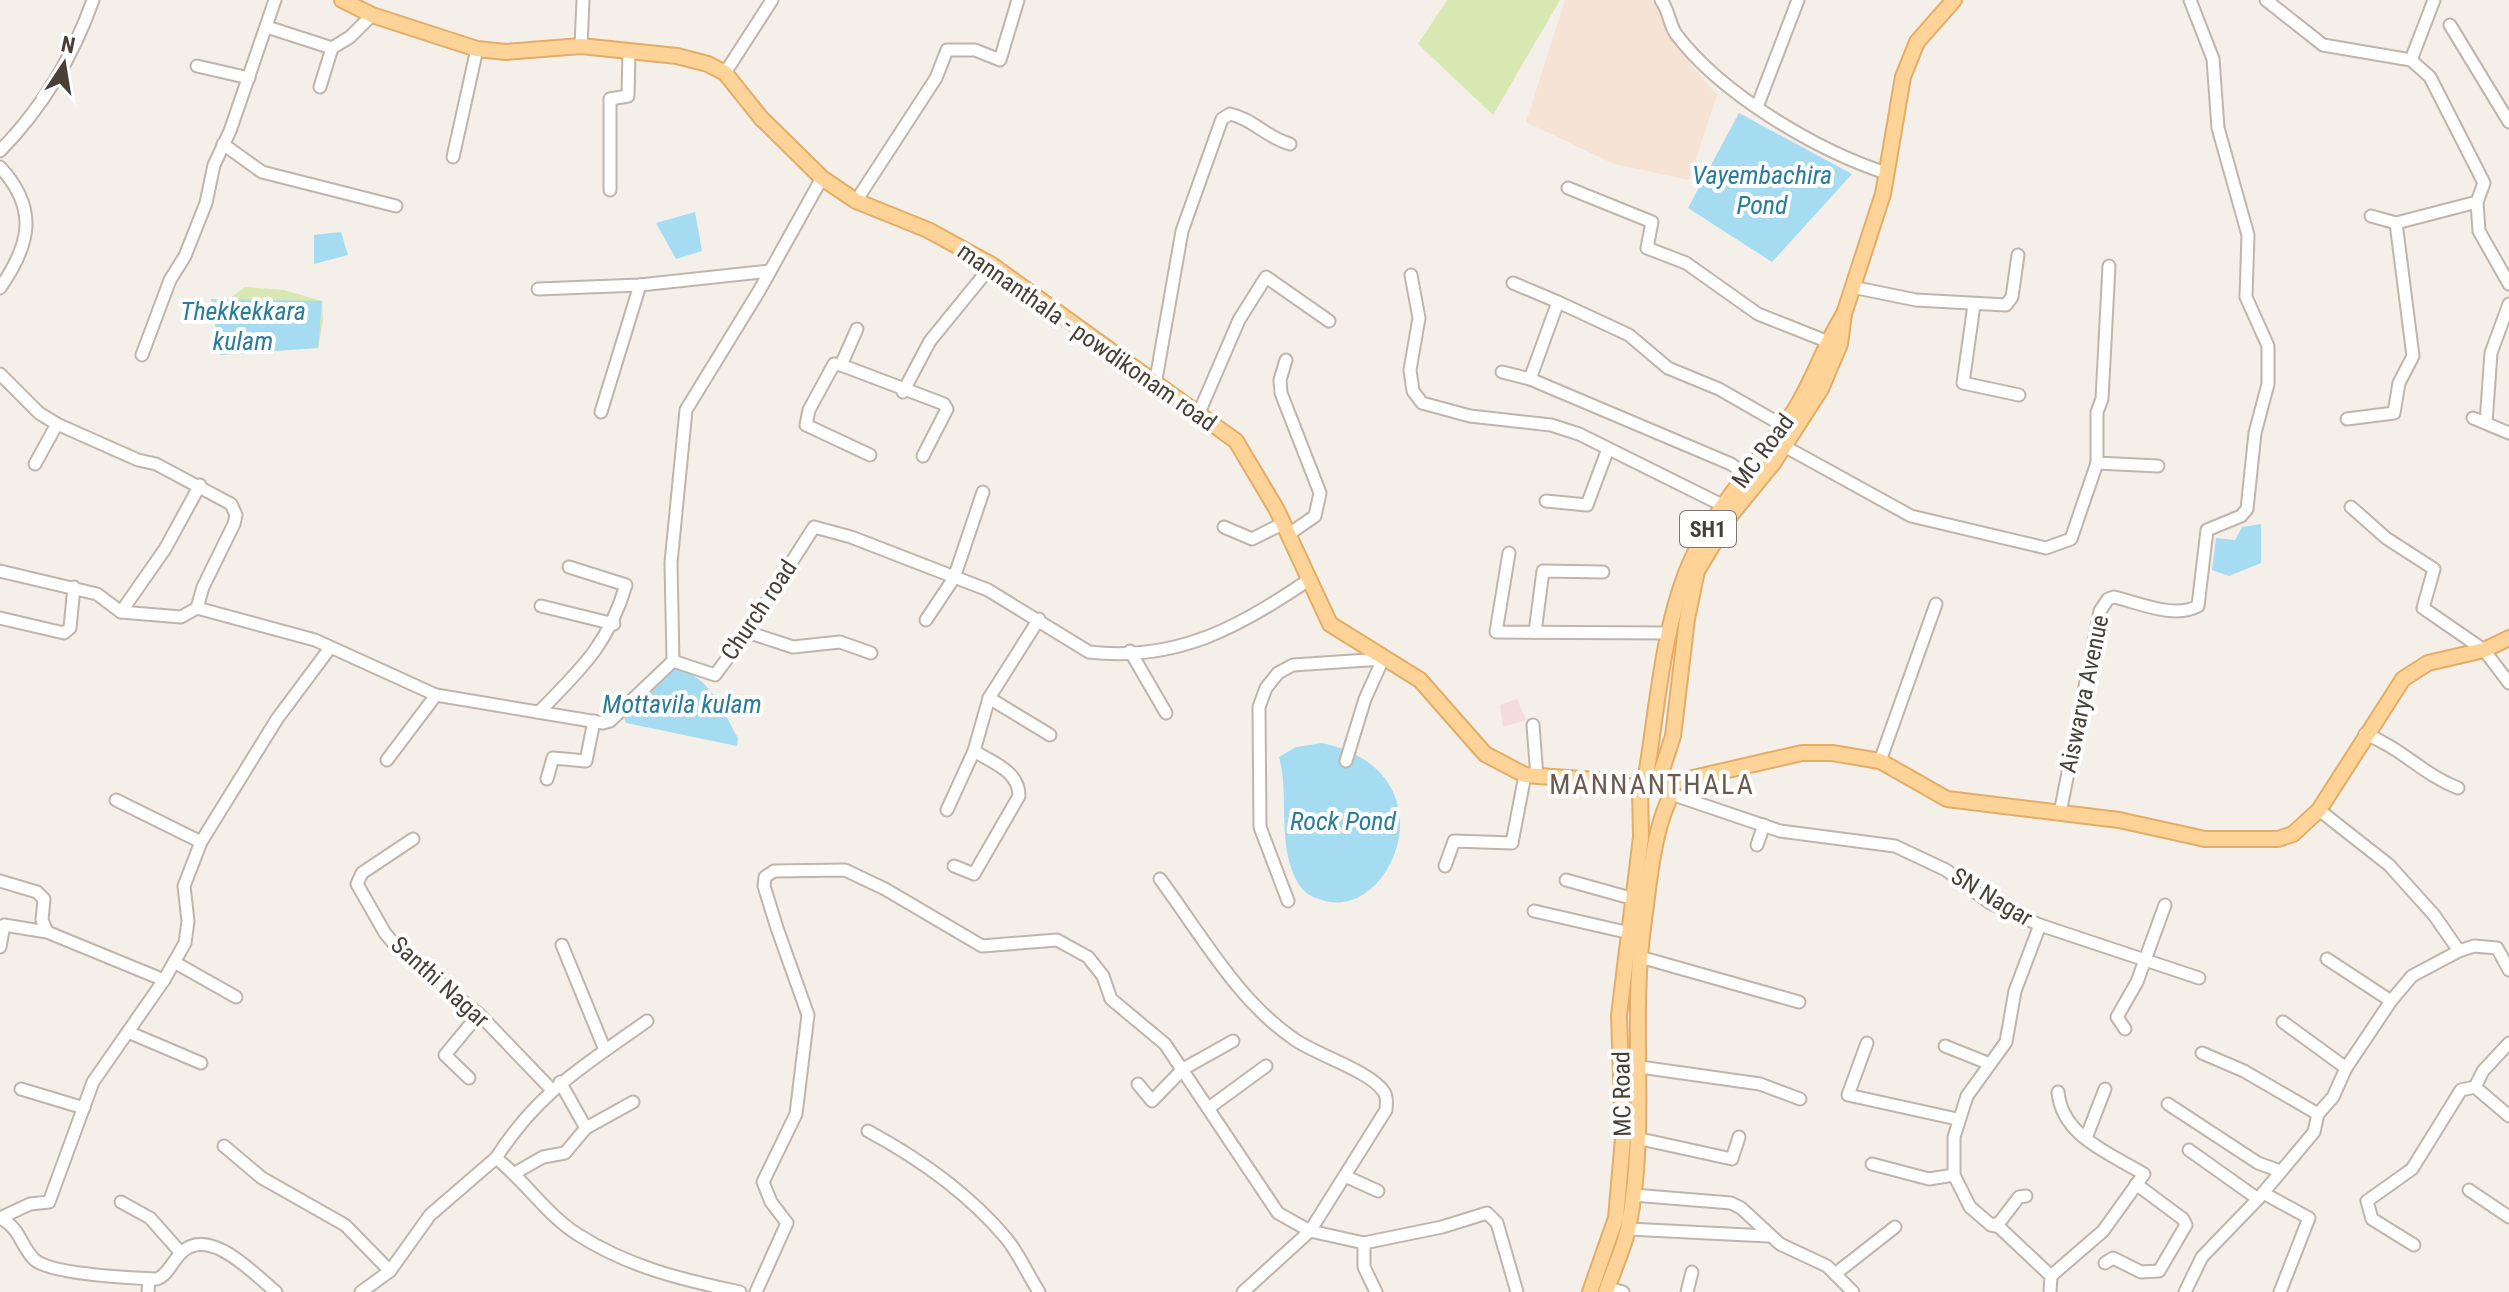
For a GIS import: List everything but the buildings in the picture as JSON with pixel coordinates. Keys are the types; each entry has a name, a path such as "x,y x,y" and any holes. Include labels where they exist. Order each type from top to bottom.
{"main road":[{"name":"mannanthala - powdikonam road","path":"342,0 372,15 477,49 506,52 581,46 694,59 725,73 761,118 822,178 856,201 928,230 992,265 1236,441 1286,529 1330,624 1420,680 1485,754 1531,776 1609,781 1657,788"},
{"name":"MC Road","path":"1606,1290 1628,1229 1633,1195 1619,1015 1634,899 1657,788 1673,736 1687,619 1697,571 1730,516 1784,446 1821,389 1840,344 1844,314 1886,173 1909,58 1917,42 1954,0"},
{"name":"MC Road","path":"1590,1292 1616,1218 1640,1067 1635,1028 1640,957 1657,832 1657,788 1670,633 1686,573 1722,505 1812,379 1826,341 1844,314"},
{"path":"1657,788 1802,753 1880,761 1947,799 2119,820 2205,839 2262,841 2293,834 2319,810 2403,679 2428,663 2484,650 2509,638"}],"street":[{"path":"0,151 20,130 69,59 93,0"},
{"path":"142,355 170,280 185,256 206,203 223,144 275,0"},
{"path":"581,46 583,0"},
{"path":"725,73 772,0"},
{"path":"856,201 936,78 947,50 975,50 1000,60 1018,0"},
{"path":"1661,0 1675,32 1723,85 1848,161 1886,173"},
{"path":"1757,107 1798,0"},
{"name":"Aiswarya Avenue","path":"2060,813 2100,611 2108,599 2114,597 2187,612 2198,606 2207,530 2241,516 2247,509 2255,433 2268,384 2268,346 2246,297 2248,235 2218,128 2213,59 2190,0"},
{"path":"2266,0 2323,45 2411,60 2430,77 2484,183 2477,202 2479,231 2509,284"},
{"path":"2411,60 2434,0"},
{"path":"320,87 332,48 350,37 372,15"},
{"path":"2450,25 2509,122"},
{"path":"267,27 332,48"},
{"path":"453,157 477,49"},
{"path":"610,190 610,99 628,96 629,51"},
{"path":"197,66 249,78"},
{"path":"1155,385 1182,231 1222,119 1230,114 1243,117 1269,136 1290,144"},
{"path":"223,144 262,172 396,206"},
{"path":"0,167 20,197 28,225 21,251 0,288"},
{"path":"0,571 74,587 104,597 121,612 181,617 197,608 286,632 436,695 610,721 673,661 671,563 686,410 822,178"},
{"path":"1568,188 1652,222 1647,248 1686,263 1758,314 1826,341"},
{"path":"2371,216 2396,223 2477,202"},
{"path":"2347,419 2394,413 2399,383 2413,356 2396,223"},
{"path":"1852,287 1895,298 2006,305 2012,297 2018,255"},
{"path":"903,392 930,341 992,265"},
{"path":"1784,446 1911,516 2046,548 2071,539 2097,463 2097,412 2102,399 2109,266"},
{"path":"538,289 640,285 770,271"},
{"path":"1411,275 1419,318 1410,370 1413,391 1422,403 1470,416 1551,425 1608,449 1722,505"},
{"path":"1198,415 1239,320 1266,277 1329,321"},
{"path":"1513,283 1629,335 1668,368 1719,389 1782,425"},
{"path":"601,412 640,285"},
{"path":"1530,379 1558,302"},
{"path":"2486,423 2491,353 2509,304"},
{"path":"1974,305 1963,383 2019,395"},
{"path":"841,365 857,329"},
{"path":"1224,527 1252,539 1315,516 1320,493 1281,393 1280,380 1286,360"},
{"path":"870,455 806,425 809,410 834,364 903,392 944,404 947,409 923,456"},
{"path":"1502,372 1530,379 1731,464 1745,474"},
{"path":"0,374 39,413 57,424 200,485 226,500 236,515 203,587 197,608"},
{"path":"2473,418 2509,433"},
{"path":"35,464 57,424"},
{"path":"1546,501 1587,505 1608,449"},
{"path":"2097,463 2158,466"},
{"path":"121,612 165,549 200,485"},
{"path":"926,620 954,578 983,492"},
{"path":"2351,507 2386,538 2434,569 2423,608 2484,650 2509,683"},
{"name":"Church road","path":"673,661 715,675 747,632 814,527 988,590 1089,652 1179,649 1245,622 1310,579"},
{"path":"1509,553 1496,632 1670,633"},
{"path":"539,712 579,673 614,624 626,585 569,567"},
{"path":"1535,632 1543,571 1603,572"},
{"path":"0,618 64,633 70,628 74,587"},
{"path":"1880,761 1936,604"},
{"path":"541,606 614,624"},
{"path":"947,810 974,751 989,698 1039,619"},
{"path":"747,632 793,647 840,642 871,653"},
{"path":"276,1292 234,1258 207,1244 194,1244 181,1253 163,1277 149,1279 71,1271 38,1263 12,1226 0,1218 30,1204 49,1202 93,1082 164,980 185,943 188,921 184,886 201,842 277,719 330,648"},
{"path":"1130,651 1166,713"},
{"path":"1288,901 1260,827 1259,707 1266,688 1278,673 1293,665 1383,659 1365,699 1346,761"},
{"path":"387,760 436,695"},
{"path":"989,698 1050,735"},
{"path":"547,779 553,758 586,761 594,721"},
{"path":"1445,866 1454,841 1512,843 1531,776 1533,725"},
{"path":"2365,734 2391,744 2430,777 2458,788"},
{"path":"954,866 974,874 1019,796 1019,785 1013,775 974,751"},
{"name":"SN Nagar","path":"1657,788 1780,831 1895,846 1946,870 1990,903 2040,925 2015,991 2006,1042 1967,1096 1957,1119 1954,1175"},
{"path":"116,800 201,842"},
{"path":"2319,810 2389,865 2434,915 2459,951"},
{"path":"1757,845 1764,825"},
{"name":"Santhi Nagar","path":"413,839 362,873 357,884 385,933 399,950 479,1014 556,1086 586,1128"},
{"path":"756,1292 787,1223 771,1202 763,1182 796,1114 808,1015 764,886 765,877 774,871 845,870 885,889 982,946 1057,940 1088,957 1103,976 1111,999 1165,1044 1278,1213 1310,1231 1364,1243 1442,1227 1487,1213 1497,1223 1517,1292"},
{"path":"1160,879 1215,953 1275,1025 1294,1040 1362,1075 1384,1091 1386,1110 1347,1177 1310,1231 1243,1292"},
{"path":"1566,880 1634,899"},
{"path":"0,881 37,892 44,899 42,920 47,932"},
{"path":"2125,1029 2117,1017 2146,962 2165,905"},
{"path":"1534,911 1630,933"},
{"path":"0,947 4,925 47,932 164,980"},
{"path":"2040,925 2199,978"},
{"path":"562,945 605,1050"},
{"path":"2185,1292 2202,1257 2261,1196 2314,1132 2318,1114 2333,1097 2346,1068 2391,1001 2412,976 2474,946 2497,948 2509,970"},
{"path":"1640,957 1799,1002"},
{"path":"2327,959 2391,1001"},
{"path":"174,962 236,997"},
{"path":"469,1078 445,1055 479,1014"},
{"path":"361,1292 390,1271 430,1215 496,1158 520,1121 556,1086 647,1021"},
{"path":"2283,1022 2346,1068"},
{"path":"128,1032 201,1063"},
{"path":"1138,1084 1152,1101 1183,1069 1233,1041"},
{"path":"1867,1043 1848,1095 1957,1119"},
{"path":"2475,1087 2483,1071 2509,1043"},
{"path":"1945,1046 1990,1064"},
{"path":"2202,1053 2244,1071 2318,1114"},
{"path":"1210,1107 1266,1066"},
{"path":"1640,1067 1760,1084 1800,1099"},
{"path":"2475,1087 2509,1116"},
{"path":"2414,1245 2372,1219 2367,1201 2412,1169 2461,1090 2475,1087"},
{"path":"21,1089 84,1108"},
{"path":"2086,1138 2105,1089"},
{"path":"2050,1292 2051,1276 2103,1231 2144,1174 2086,1138 2063,1117 2058,1092"},
{"path":"515,1173 543,1157 565,1153 586,1128 633,1102"},
{"path":"2168,1104 2258,1163 2280,1171"},
{"path":"868,1131 910,1154 963,1195 1007,1240 1039,1292"},
{"path":"1630,1138 1732,1159 1739,1137"},
{"path":"224,1146 262,1178 345,1225 390,1271"},
{"path":"2189,1150 2261,1196 2309,1218 2280,1292"},
{"path":"496,1158 575,1233 634,1263 677,1280 736,1292"},
{"path":"1872,1164 1929,1179 1954,1175 1970,1207 1991,1225 1999,1227 2051,1276"},
{"path":"1347,1177 1378,1191"},
{"path":"2105,1263 2113,1258 2141,1272 2159,1271 2186,1225 2183,1219 2136,1184"},
{"path":"2469,1190 2509,1217"},
{"path":"1633,1195 1731,1203 1750,1215 1768,1236 1835,1274 1853,1292"},
{"path":"1991,1225 1999,1223 2019,1197 2026,1196"},
{"path":"121,1202 150,1218 181,1253"},
{"path":"1835,1274 1895,1227"},
{"path":"1628,1229 1768,1236"},
{"path":"1364,1243 1364,1267 1376,1292"},
{"path":"1687,1292 1692,1272"},
{"path":"148,1292 149,1279"},
{"path":"1606,1290 1623,1292"}],"shaded area":[{"path":"1565,0 1651,0 1660,9 1691,65 1717,95 1689,180 1614,164 1526,122"},
{"path":"1517,699 1526,720 1503,727 1500,705"}],"green space":[{"path":"1447,0 1560,0 1493,115 1418,44"},
{"name":"Thekkekkara kulam","path":"245,287 284,290 322,301 323,321 318,348 283,349 225,322 232,297"}],"water":[{"name":"Vayembachira Pond","path":"1739,113 1852,174 1772,262 1688,208"},
{"path":"695,212 702,251 676,259 656,223"},
{"path":"341,232 348,255 314,264 314,235"},
{"name":"Thekkekkara kulam","path":"211,299 322,301 318,348 220,355"},
{"path":"2261,524 2261,563 2229,576 2212,570 2216,538 2235,540 2242,527"},
{"name":"Mottavila kulam","path":"674,669 697,678 714,695 738,738 737,746 626,723 624,717"},
{"name":"Rock Pond","path":"1322,743 1363,759 1388,783 1399,812 1398,841 1388,869 1370,890 1347,901 1322,900 1305,892 1291,868 1287,853 1284,788 1279,757 1296,747"}],"district":[{"name":"MANNANTHALA","path":"1652,784"}]}
